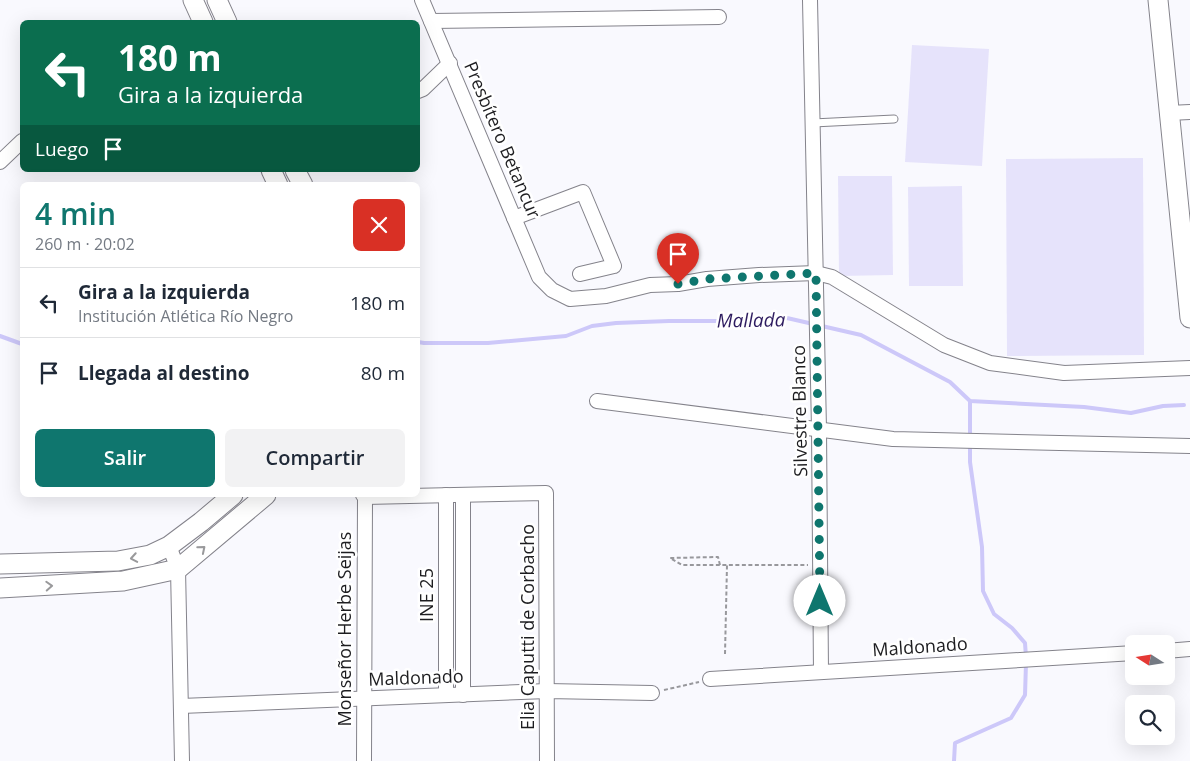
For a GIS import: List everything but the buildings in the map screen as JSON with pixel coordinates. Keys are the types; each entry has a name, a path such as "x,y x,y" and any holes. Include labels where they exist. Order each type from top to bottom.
{"street":[{"path":"193,0 198,20"},
{"path":"216,0 226,20"},
{"name":"Presbítero Betancur","path":"422,0 539,276 552,290 570,299 606,296 650,285 678,284 707,279 816,273"},
{"name":"Silvestre Blanco","path":"810,0 819,428 821,672"},
{"path":"1158,0 1188,280 1190,318"},
{"path":"431,21 719,18"},
{"path":"420,90 450,63"},
{"path":"1169,113 1190,112"},
{"path":"0,162 20,143"},
{"path":"514,218 583,192 614,266 580,274"},
{"path":"816,273 832,277 944,345 990,363 1064,373 1190,368"},
{"path":"597,401 894,439 1190,446"},
{"name":"Elia Caputti de Corbacho","path":"463,495 546,493 547,761"},
{"path":"420,495 463,495"},
{"name":"INE 25","path":"446,495 446,695"},
{"name":"INE 25","path":"463,495 463,695"},
{"path":"0,564 118,561 150,555 169,546 230,497"},
{"path":"0,588 123,581 178,569 264,497"},
{"name":"Monseñor Herbe Seijas","path":"364,497 364,761"},
{"path":"169,546 178,569 182,761"},
{"path":"1175,650 1190,649"},
{"name":"Maldonado","path":"710,680 1125,653"},
{"name":"Maldonado","path":"181,706 547,691 652,693"}],"lane":[{"path":"813,123 894,119"}],"path":[{"path":"720,565 718,557 670,558 682,565 820,566"},
{"path":"725,654 727,565"},
{"path":"652,693 710,680"}],"shaded area":[{"path":"912,45 989,49 982,166 905,162"},
{"path":"1143,158 1144,355 1007,356 1006,159"},
{"path":"838,176 892,176 893,275 839,276"},
{"path":"962,186 963,286 909,286 908,187"}],"waterway":[{"name":"Mallada","path":"420,342 488,343 566,336 592,326 616,323 739,321 787,318 861,335 950,382 970,401 1084,407 1131,413 1163,406 1184,405"},
{"name":"Mallada","path":"0,336 20,343"},
{"path":"970,401 970,462 982,547 983,591 994,614 1012,628 1025,643 1026,657"},
{"path":"954,761 955,743 1011,718 1025,695 1026,663"}],"route":[{"path":"678,284 707,279 816,273 820,601"}]}
